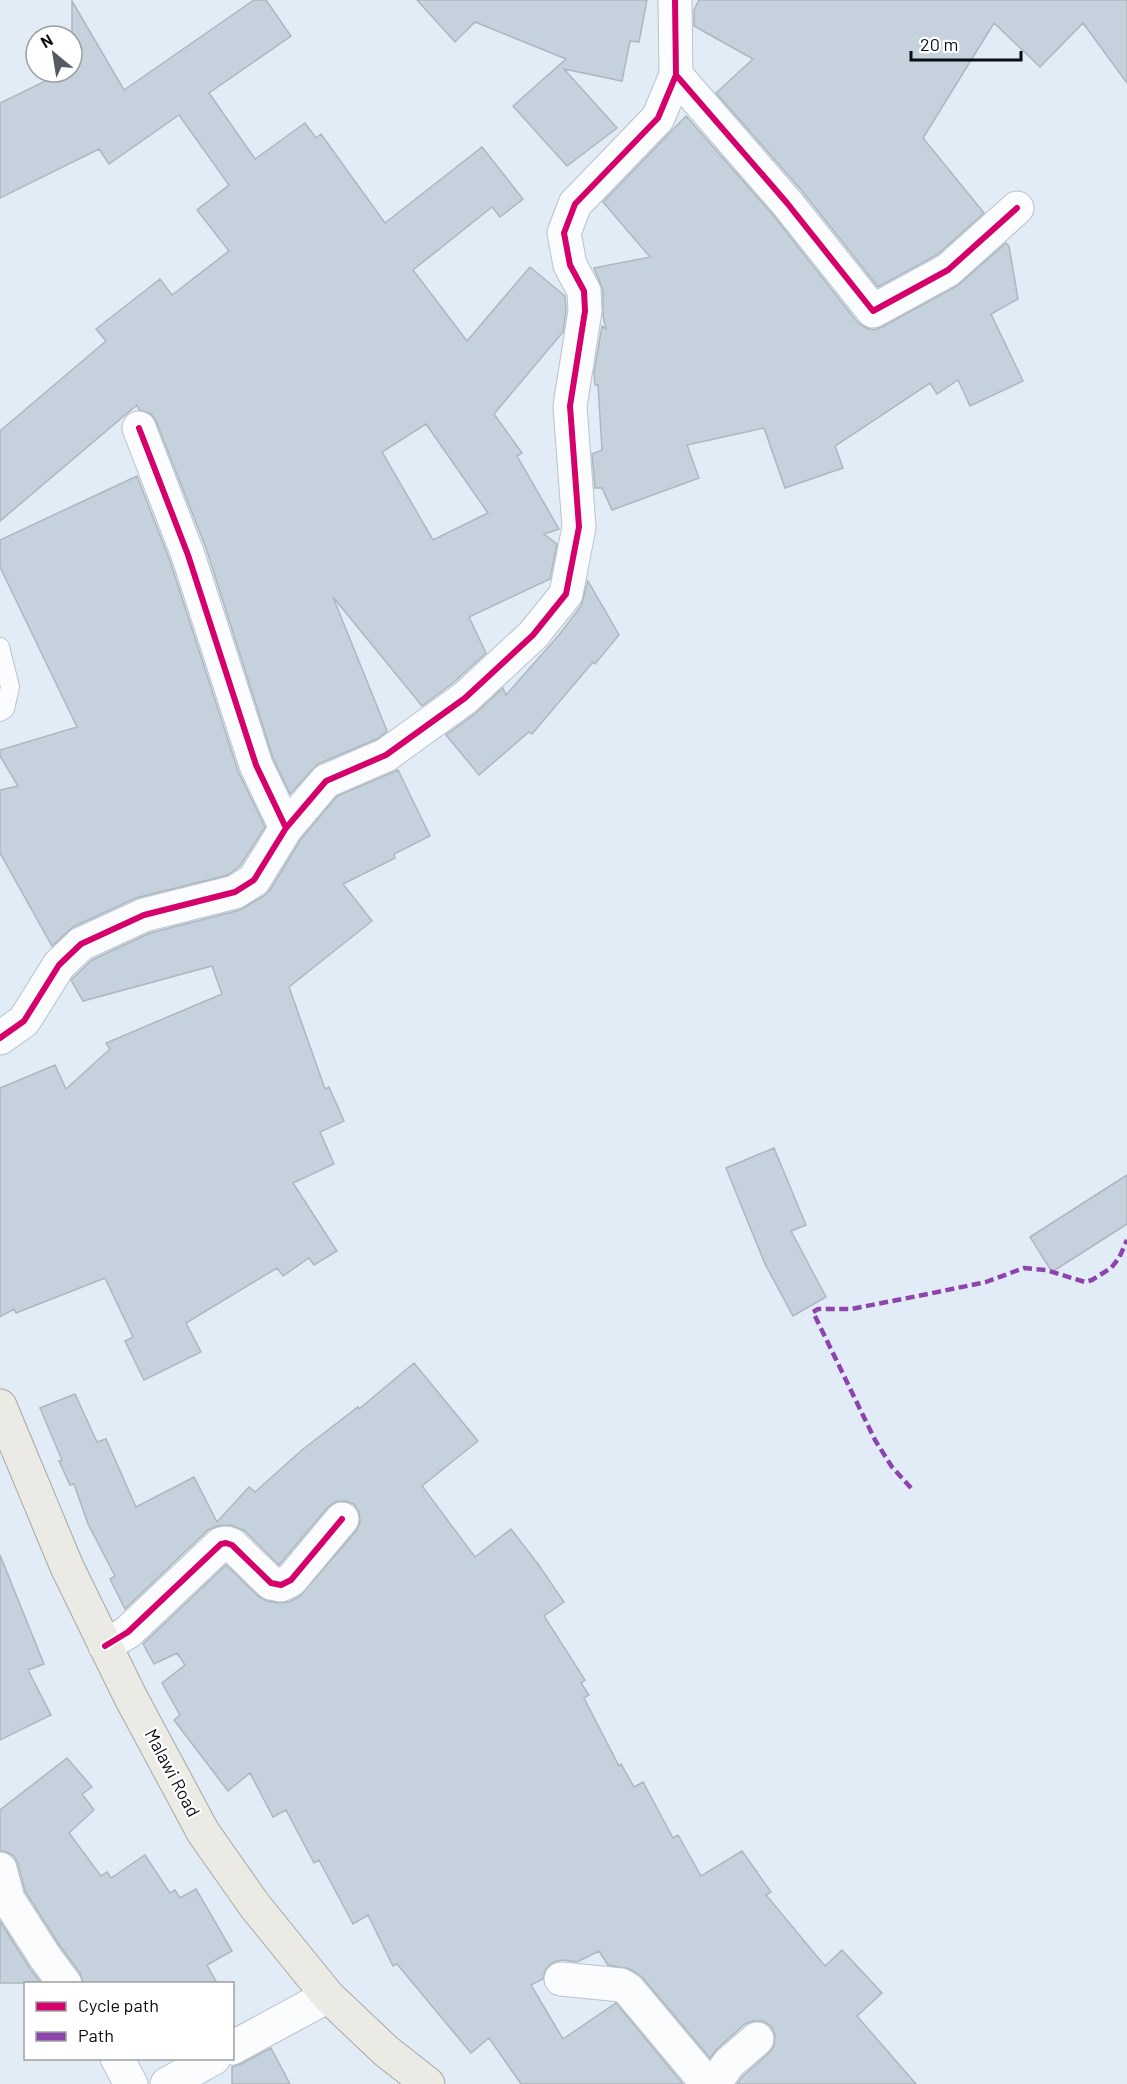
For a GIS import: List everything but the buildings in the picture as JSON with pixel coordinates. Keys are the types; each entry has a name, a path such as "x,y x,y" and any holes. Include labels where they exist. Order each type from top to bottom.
{"main road":[{"name":"Malawi Road","path":"0,1406 67,1567 130,1696 203,1832 255,1906 328,1996 386,2051 428,2084"}],"street":[{"path":"0,1038 24,1021 59,965 81,944 144,915 235,892 254,880 286,828 326,781 386,755 465,698 534,635 566,594 579,527 570,406 585,311 584,291 570,265 564,233 575,204 658,118 676,75 675,0"},
{"path":"676,75 788,203 873,311 948,270 1017,208"},
{"path":"140,428 188,555 256,765 286,828"},
{"path":"105,1646 128,1632 221,1544 232,1545 271,1582 281,1585 291,1580 342,1519"},
{"path":"0,1869 8,1899 45,1957 64,1982"},
{"path":"561,1979 621,1985 628,1989 700,2075 712,2084 729,2063 757,2039"},
{"path":"234,2047 328,1996"},
{"path":"118,2060 131,2084"},
{"path":"167,2084 210,2060"}],"lane":[{"path":"0,647 10,687 5,709 0,712"}],"marked path":[{"path":"911,1488 892,1467 875,1440 813,1312 818,1309 851,1309 986,1282 1024,1268 1046,1270 1085,1282 1111,1268 1119,1258 1127,1240"}],"cycle path":[{"path":"0,1038 24,1021 59,965 81,944 144,915 235,892 254,880 286,828 326,781 386,755 465,698 533,635 566,594 579,527 570,406 585,311 584,291 570,265 564,233 575,204 658,118 676,75 675,0"},
{"path":"676,75 787,203 873,311 948,270 1017,208"},
{"path":"139,428 188,555 256,765 286,828"},
{"path":"105,1646 128,1632 221,1544 232,1545 271,1583 281,1585 291,1580 342,1519"}]}
